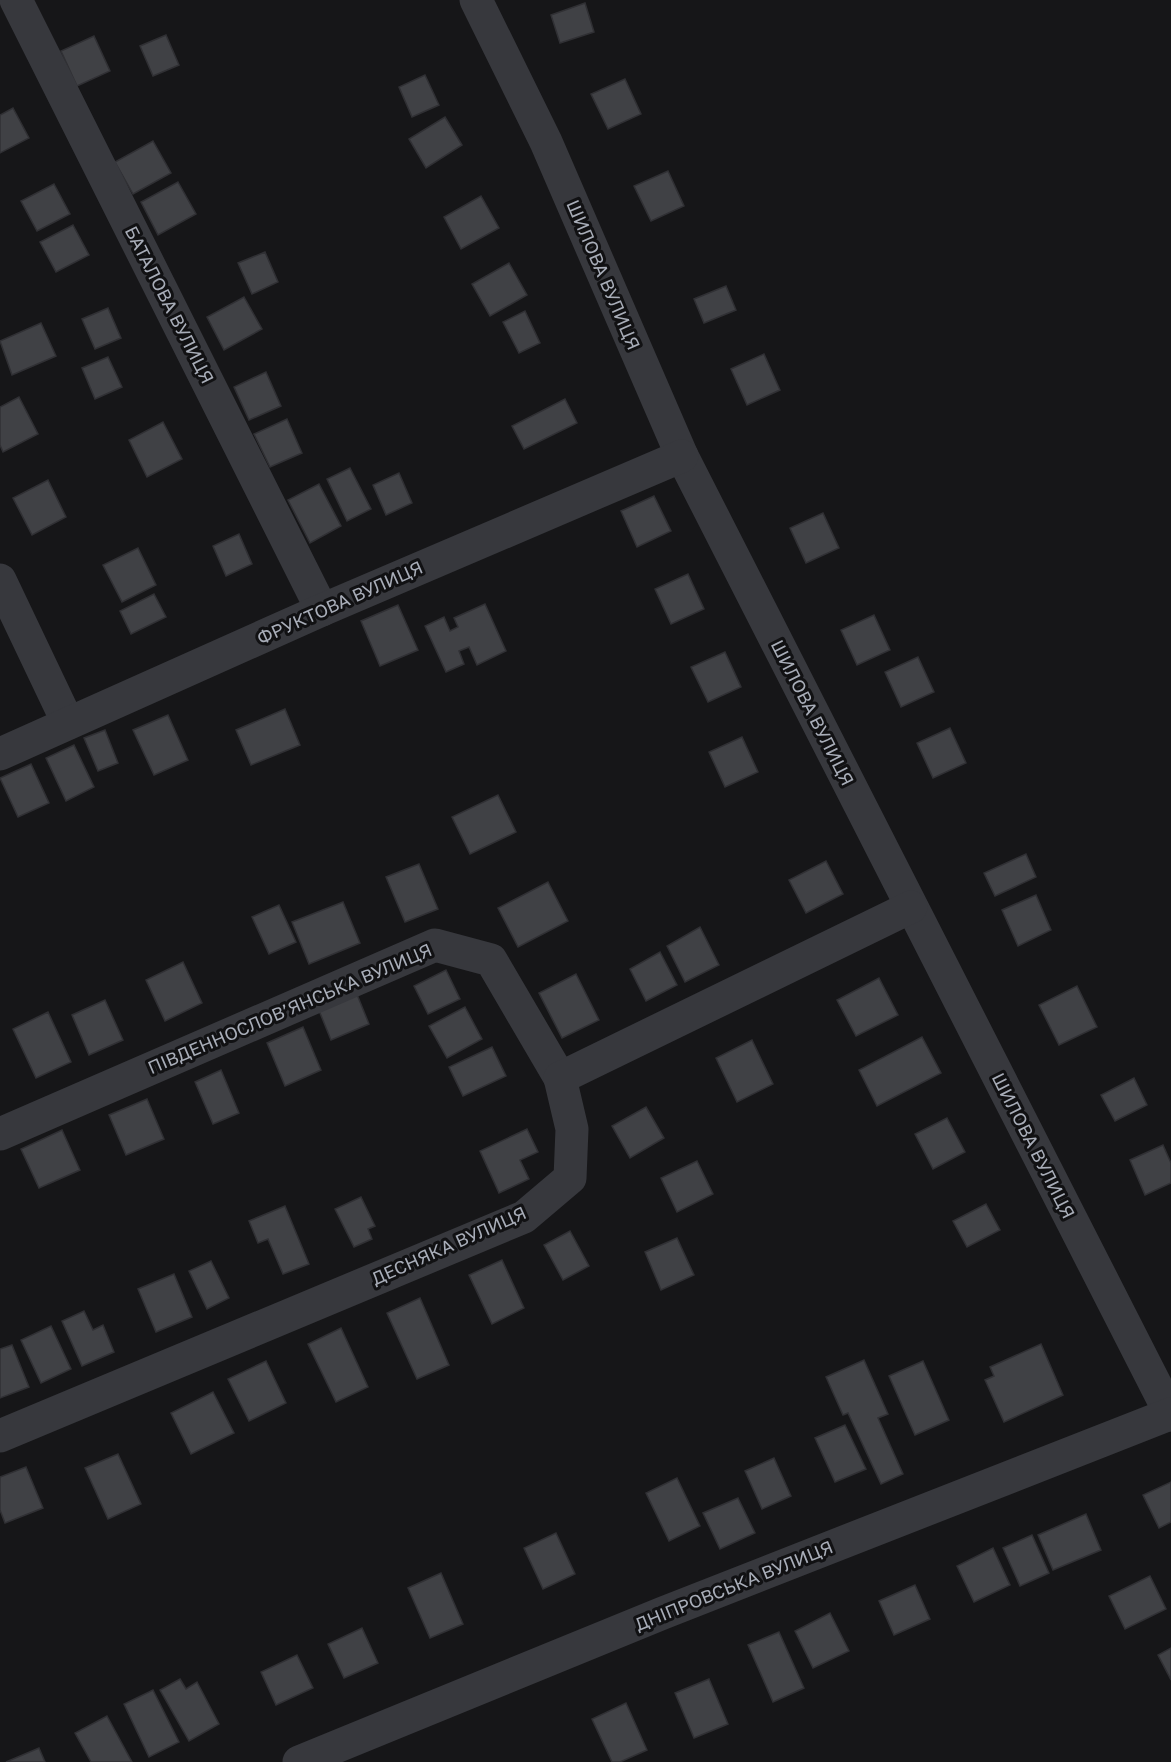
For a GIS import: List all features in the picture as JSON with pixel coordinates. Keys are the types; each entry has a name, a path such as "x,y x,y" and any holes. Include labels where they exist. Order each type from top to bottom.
{"street":[{"name":"БАТАЛОВА ВУЛИЦЯ","path":"16,0 322,610"},
{"name":"ШИЛОВА ВУЛИЦЯ","path":"476,0 546,142 682,456 1171,1415"},
{"name":"ФРУКТОВА ВУЛИЦЯ","path":"0,754 322,610 682,456"},
{"path":"0,580 68,723"},
{"path":"560,1078 911,907"},
{"name":"ПІВДЕННОСЛОВ’ЯНСЬКА ВУЛИЦЯ","path":"0,1134 435,945 491,960 560,1078"},
{"name":"ДЕСНЯКА ВУЛИЦЯ","path":"0,1436 524,1217 570,1178 572,1129 560,1078"},
{"name":"ДНІПРОВСЬКА ВУЛИЦЯ","path":"299,1762 663,1613 1171,1415"}],"building":[{"path":"585,3 594,32 560,43 551,15"},
{"path":"166,35 179,65 153,76 140,46"},
{"path":"94,36 110,71 77,86 61,51"},
{"path":"425,75 439,105 412,117 399,87"},
{"path":"625,79 641,114 608,129 591,94"},
{"path":"13,108 29,138 0,153 0,115"},
{"path":"445,117 462,145 426,168 409,139"},
{"path":"153,141 171,173 133,194 115,162"},
{"path":"668,171 684,206 651,221 634,186"},
{"path":"178,182 196,214 158,235 141,202"},
{"path":"54,184 70,214 37,231 21,201"},
{"path":"481,196 499,228 461,249 444,217"},
{"path":"73,225 89,255 56,272 40,242"},
{"path":"265,252 278,282 252,294 238,263"},
{"path":"509,263 527,295 490,316 472,284"},
{"path":"726,286 736,310 704,323 694,299"},
{"path":"244,297 262,329 224,350 207,317"},
{"path":"108,308 121,338 95,349 82,319"},
{"path":"525,311 540,343 519,353 503,322"},
{"path":"41,323 56,356 12,375 0,341"},
{"path":"764,354 780,390 747,405 731,369"},
{"path":"108,357 122,387 95,399 82,368"},
{"path":"266,372 281,406 249,420 234,387"},
{"path":"19,397 38,434 3,452 0,445 0,407"},
{"path":"565,399 577,423 524,449 512,426"},
{"path":"287,419 302,453 270,467 254,434"},
{"path":"163,422 182,459 147,477 129,440"},
{"path":"350,468 371,509 347,521 327,479"},
{"path":"399,473 412,503 386,515 373,485"},
{"path":"48,480 66,517 32,535 13,498"},
{"path":"319,484 341,526 310,543 288,500"},
{"path":"654,496 671,531 637,547 621,511"},
{"path":"823,513 839,548 806,563 790,528"},
{"path":"239,534 252,564 226,576 213,546"},
{"path":"138,548 156,585 122,602 103,565"},
{"path":"688,574 704,609 671,624 655,589"},
{"path":"154,594 166,617 131,634 120,611"},
{"path":"485,604 506,651 477,665 469,647 459,651 464,664 446,672 425,626 444,617 450,631 458,627 454,618"},
{"path":"398,605 418,650 380,666 361,621"},
{"path":"874,615 890,650 857,665 841,630"},
{"path":"725,652 741,687 708,702 691,667"},
{"path":"918,657 934,692 901,707 885,672"},
{"path":"285,709 300,745 251,765 236,730"},
{"path":"168,715 188,760 154,775 133,730"},
{"path":"950,728 966,763 933,778 917,743"},
{"path":"105,730 118,763 98,771 84,738"},
{"path":"742,737 758,772 725,787 709,752"},
{"path":"74,745 94,787 66,801 46,758"},
{"path":"31,764 49,803 18,817 0,778"},
{"path":"498,795 516,832 470,854 452,817"},
{"path":"1026,854 1036,877 995,896 984,873"},
{"path":"826,861 843,894 806,913 789,880"},
{"path":"419,864 438,909 405,922 386,877"},
{"path":"548,882 568,921 518,947 498,908"},
{"path":"1036,895 1051,930 1018,946 1002,910"},
{"path":"343,902 360,943 309,964 292,922"},
{"path":"279,905 296,942 269,954 252,917"},
{"path":"700,927 719,965 685,982 667,946"},
{"path":"660,952 677,985 646,1001 630,969"},
{"path":"183,962 202,1003 165,1021 146,980"},
{"path":"446,970 460,999 428,1014 414,986"},
{"path":"576,974 599,1020 562,1038 539,993"},
{"path":"879,978 898,1015 856,1036 837,1000"},
{"path":"1077,986 1097,1027 1059,1045 1039,1005"},
{"path":"356,992 369,1024 331,1040 318,1008"},
{"path":"105,1000 123,1040 89,1055 72,1015"},
{"path":"465,1007 482,1039 447,1058 429,1026"},
{"path":"48,1012 71,1062 36,1078 13,1029"},
{"path":"303,1027 321,1070 285,1086 267,1043"},
{"path":"922,1037 941,1073 877,1106 859,1070"},
{"path":"752,1040 773,1084 737,1102 716,1058"},
{"path":"492,1047 506,1076 463,1096 449,1067"},
{"path":"221,1070 239,1113 213,1124 195,1082"},
{"path":"1134,1078 1147,1105 1115,1121 1101,1095"},
{"path":"147,1099 164,1139 126,1155 109,1115"},
{"path":"646,1107 664,1138 630,1158 612,1126"},
{"path":"947,1118 965,1152 933,1169 915,1134"},
{"path":"527,1129 538,1152 520,1160 529,1179 499,1193 480,1151"},
{"path":"62,1130 80,1170 39,1188 21,1149"},
{"path":"1163,1145 1171,1163 1171,1183 1145,1195 1130,1160"},
{"path":"697,1161 713,1194 677,1212 661,1178"},
{"path":"361,1197 375,1226 368,1229 372,1239 354,1247 335,1209"},
{"path":"986,1204 1000,1230 967,1247 953,1221"},
{"path":"285,1206 309,1264 283,1274 268,1239 258,1243 249,1221"},
{"path":"570,1231 589,1266 563,1280 544,1245"},
{"path":"677,1238 694,1275 661,1290 645,1252"},
{"path":"502,1260 524,1308 492,1324 469,1275"},
{"path":"211,1261 229,1298 207,1309 189,1271"},
{"path":"174,1274 192,1317 156,1332 138,1289"},
{"path":"420,1298 449,1365 417,1379 387,1313"},
{"path":"84,1311 93,1330 103,1325 114,1352 82,1366 62,1321"},
{"path":"51,1326 71,1369 41,1383 21,1340"},
{"path":"341,1328 368,1387 336,1402 308,1344"},
{"path":"1041,1344 1063,1395 1004,1422 985,1380 994,1376 990,1367"},
{"path":"12,1345 29,1387 0,1398 0,1349"},
{"path":"864,1360 888,1414 878,1418 903,1474 881,1484 848,1413 843,1415 826,1377"},
{"path":"266,1361 286,1403 249,1421 228,1379"},
{"path":"923,1361 949,1420 915,1435 889,1376"},
{"path":"213,1392 234,1433 191,1454 171,1413"},
{"path":"845,1425 866,1469 835,1482 815,1438"},
{"path":"118,1454 141,1504 108,1519 85,1468"},
{"path":"774,1458 791,1496 762,1509 745,1471"},
{"path":"26,1467 43,1508 5,1523 0,1510 0,1477"},
{"path":"677,1478 700,1526 669,1541 646,1493"},
{"path":"1171,1482 1171,1522 1159,1528 1143,1495"},
{"path":"738,1498 755,1533 720,1549 703,1513"},
{"path":"1086,1514 1101,1550 1053,1570 1038,1535"},
{"path":"556,1533 575,1574 543,1589 524,1548"},
{"path":"1032,1535 1049,1573 1020,1586 1003,1548"},
{"path":"993,1548 1010,1585 974,1602 957,1566"},
{"path":"441,1573 463,1624 430,1638 408,1588"},
{"path":"1150,1576 1166,1609 1125,1629 1109,1596"},
{"path":"915,1585 930,1619 894,1635 879,1601"},
{"path":"830,1613 849,1651 813,1668 795,1631"},
{"path":"362,1628 378,1663 344,1678 328,1644"},
{"path":"779,1632 804,1688 773,1702 748,1645"},
{"path":"1171,1648 1171,1680 1158,1655"},
{"path":"297,1655 313,1688 276,1705 261,1672"},
{"path":"180,1679 186,1689 197,1682 219,1724 189,1741 160,1690"},
{"path":"709,1679 728,1724 694,1738 675,1693"},
{"path":"153,1690 179,1742 149,1757 124,1704"},
{"path":"626,1703 647,1750 620,1762 612,1762 592,1719"},
{"path":"107,1716 132,1762 91,1762 75,1733"},
{"path":"39,1748 45,1762 6,1762"}]}
